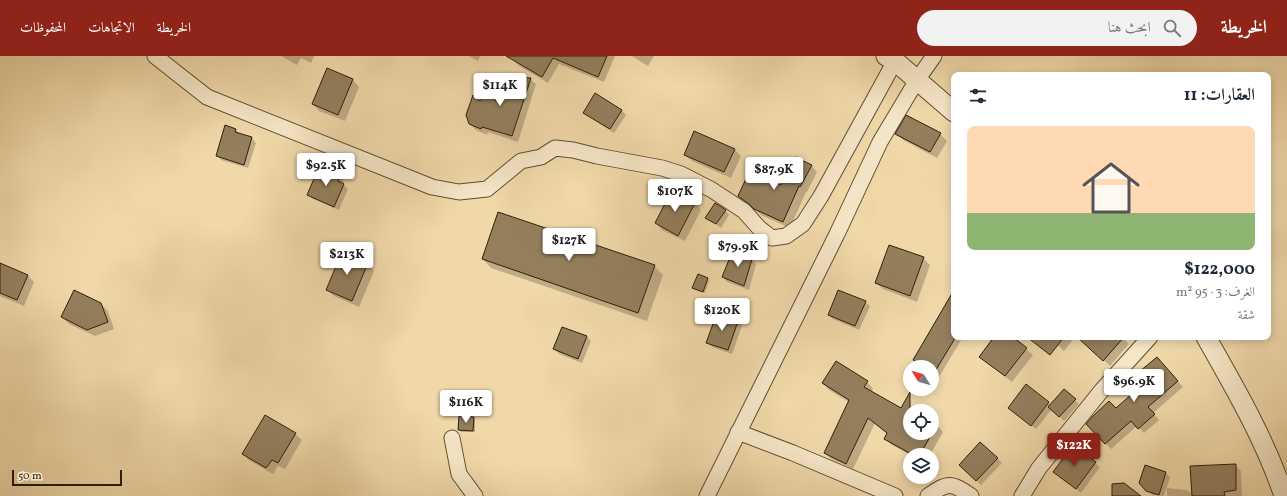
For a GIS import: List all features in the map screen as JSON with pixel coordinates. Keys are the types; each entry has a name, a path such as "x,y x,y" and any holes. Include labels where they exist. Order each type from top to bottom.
{"street":[{"path":"155,56 207,97 432,187 459,192 486,189 520,161 541,157 555,148 573,150 604,158 662,168 681,174 712,190 744,211 759,228 772,238 786,236 803,224 821,196 891,58 951,109"},
{"path":"707,496 837,234 880,142 917,80 934,56"},
{"path":"1022,496 1039,468 1102,390 1147,340"},
{"path":"1208,340 1238,393 1273,465 1284,495"},
{"path":"738,432 896,496"},
{"path":"452,438 459,474 475,496"},
{"path":"928,496 945,486 958,487 971,496"}],"building":[{"path":"506,56 607,56 598,77 553,58 542,77"},
{"path":"327,68 353,79 338,115 312,104"},
{"path":"504,76 531,78 512,136 482,127 481,129 469,124 466,115 473,95 480,101 487,93 496,101"},
{"path":"595,93 622,110 610,129 583,113"},
{"path":"906,115 941,133 930,152 895,134"},
{"path":"225,125 236,129 235,132 252,137 244,165 216,156"},
{"path":"694,131 735,149 724,172 684,155"},
{"path":"795,157 812,165 800,187 799,186 783,222 754,209 738,196 750,170 781,185"},
{"path":"319,167 340,176 338,181 344,184 334,207 307,195"},
{"path":"672,190 695,203 678,236 655,223"},
{"path":"715,203 726,210 716,224 705,218"},
{"path":"498,212 655,265 638,313 482,259"},
{"path":"889,245 924,257 910,296 875,283"},
{"path":"733,250 752,259 744,286 722,277"},
{"path":"342,252 368,263 352,301 326,290"},
{"path":"0,263 28,275 17,300 0,293"},
{"path":"698,274 708,278 703,292 692,288"},
{"path":"74,290 101,303 108,322 87,330 61,317"},
{"path":"838,290 866,301 855,326 828,315"},
{"path":"951,295 951,340 954,340 939,365 939,360 913,360"},
{"path":"717,313 738,321 728,350 706,343"},
{"path":"562,327 587,336 578,359 553,349"},
{"path":"992,340 1017,340 1027,348 1005,376 979,357"},
{"path":"1031,340 1062,340 1050,355"},
{"path":"1080,340 1121,340 1103,361"},
{"path":"1157,357 1178,381 1148,407 1155,414 1138,429 1131,421 1105,444 1086,424 1109,401 1116,408 1141,386 1133,377"},
{"path":"836,361 868,381 864,387 901,408 903,404 903,440 928,440 924,448 903,448 903,449 884,439 887,433 868,418 846,464 824,453 849,400 822,383"},
{"path":"1026,384 1049,402 1031,426 1008,408"},
{"path":"1064,389 1076,399 1059,417 1048,407"},
{"path":"908,396 910,396 910,404 903,404"},
{"path":"265,415 296,433 278,463 272,460 266,468 242,454"},
{"path":"459,416 474,417 473,431 458,430"},
{"path":"980,442 998,458 976,481 959,465"},
{"path":"1073,445 1096,462 1076,489 1053,472"},
{"path":"1236,464 1236,490 1224,492 1225,496 1192,496 1190,466"},
{"path":"1145,465 1166,472 1159,495 1146,491 1139,483"},
{"path":"1124,483 1141,496 1112,496 1112,484"}]}
